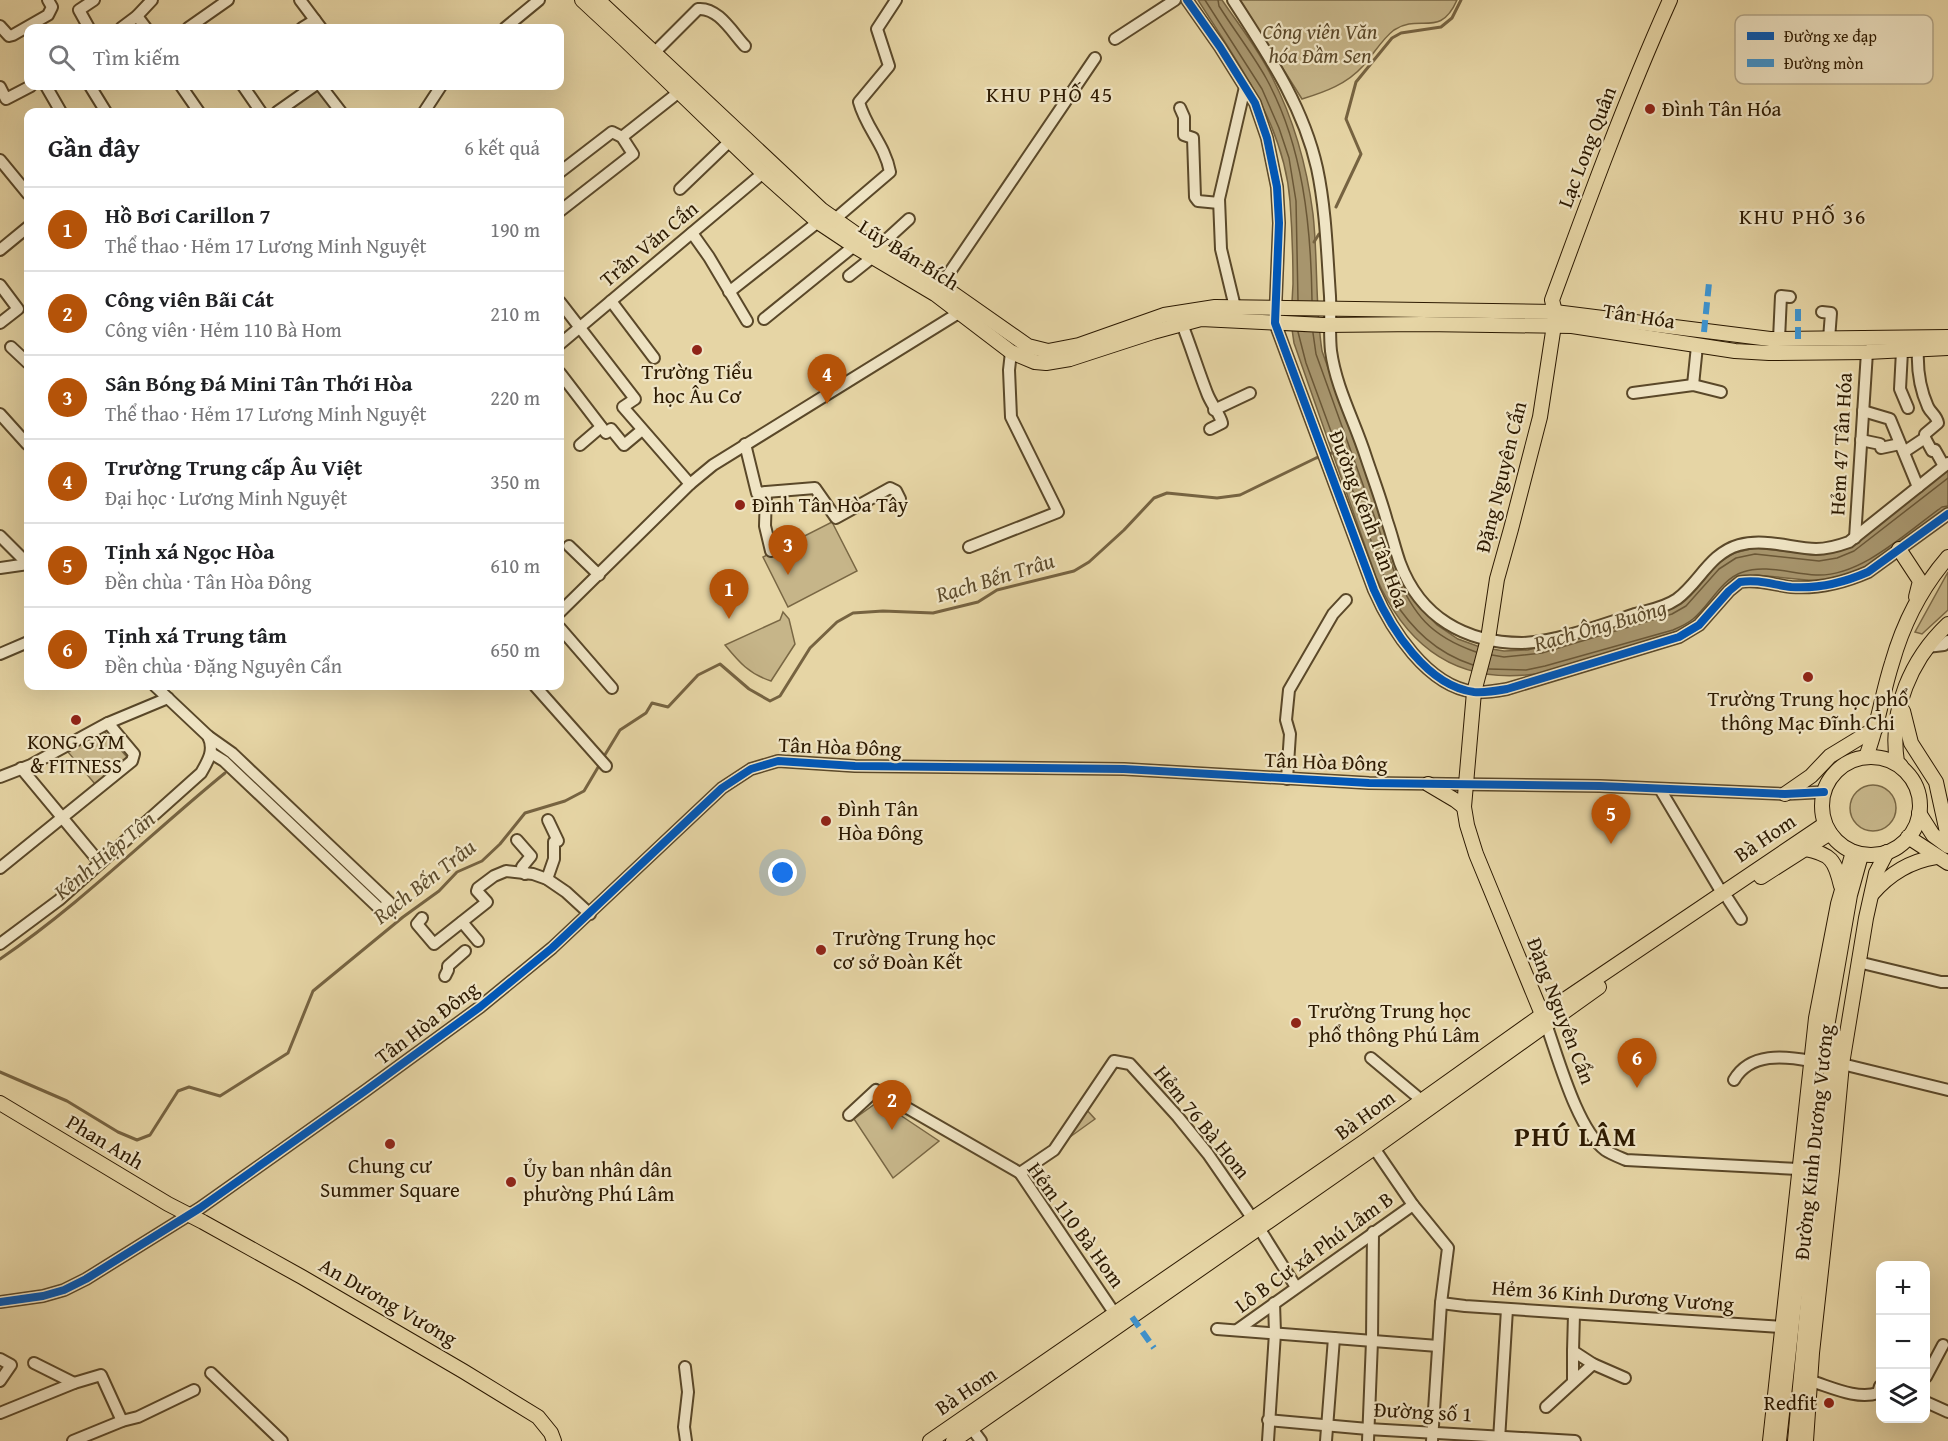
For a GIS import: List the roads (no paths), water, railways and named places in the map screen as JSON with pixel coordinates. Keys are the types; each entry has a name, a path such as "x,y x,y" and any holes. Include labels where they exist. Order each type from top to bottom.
{"main road":[{"name":"Lũy Bán Bích","path":"582,0 763,173 818,222 854,246 877,252"},
{"name":"Lũy Bán Bích","path":"598,0 803,194 877,252 1028,346 1048,351 1078,345 1164,315 1203,308 1327,309"},
{"name":"Lạc Long Quân","path":"1554,319 1552,300 1569,252 1645,57 1670,0"},
{"name":"Lũy Bán Bích","path":"965,308 1011,352 1035,362 1046,363 1070,359 1201,320 1327,325"},
{"name":"Tân Hóa","path":"1327,309 1554,319 1779,339 1948,337"},
{"name":"Tân Hóa","path":"1327,325 1554,319 1572,326 1697,345 1769,353 1948,348"},
{"name":"Đặng Nguyên Cẩn","path":"1544,1019 1476,854 1464,807 1474,692 1488,639 1497,579 1540,417 1554,319"},
{"path":"1866,756 1876,728 1892,663 1922,585 1948,544"},
{"path":"1899,549 1922,585"},
{"path":"1922,585 1948,557"},
{"path":"1906,770 1884,758 1866,756 1852,760 1839,768 1830,779 1824,792 1822,808 1828,828 1836,840 1857,853 1882,853 1898,846 1915,828 1919,813 1919,797 1915,783 1906,770 1897,762 1897,718 1912,668 1946,626"},
{"path":"1902,700 1908,736 1931,773 1939,791 1943,821 1948,837"},
{"path":"1785,794 1811,776 1830,756 1876,728"},
{"path":"1428,784 1464,807"},
{"path":"1919,813 1933,835 1948,846"},
{"name":"Bà Hom","path":"930,1441 968,1423 1426,1104 1544,1019 1828,828"},
{"name":"Bà Hom","path":"1725,896 1805,849 1828,828"},
{"path":"1908,837 1942,860"},
{"path":"1805,849 1820,852 1831,858 1842,888"},
{"name":"Đường Kinh Dương Vương","path":"1805,1440 1811,1381 1815,1170 1811,1061 1816,1018 1842,888 1857,853"},
{"name":"Đường Kinh Dương Vương","path":"1805,1440 1821,1058 1857,853"},
{"name":"Đường Kinh Dương Vương","path":"1815,1170 1842,1064 1858,962 1882,853"},
{"name":"Đường Kinh Dương Vương","path":"1770,1441 1832,1062 1863,898 1882,853"},
{"path":"1871,895 1898,871 1915,862 1942,860"},
{"name":"Phan Anh","path":"0,1103 81,1154 189,1215"},
{"name":"Bà Hom","path":"953,1441 968,1423 1115,1314 1374,1148 1426,1104"},
{"name":"An Dương Vương","path":"189,1215 310,1281 538,1417 551,1433 554,1441"},
{"name":"Đường Kinh Dương Vương","path":"1779,1441 1787,1327"}],"street":[{"path":"32,24 48,15 52,7 48,0"},
{"path":"87,24 79,10 94,0"},
{"path":"126,24 152,0"},
{"path":"198,24 228,0"},
{"path":"300,0 318,24"},
{"path":"510,24 539,0"},
{"path":"835,219 890,172 887,156 862,114 859,102 889,66 877,29 896,0"},
{"path":"1115,39 1175,0"},
{"name":"Đường Kênh Tân Hóa","path":"1187,0 1255,103 1267,138 1277,187 1280,323 1328,467 1374,590 1389,621 1413,654 1438,677 1461,689 1474,692 1507,689 1679,637 1699,625 1740,582 1761,581 1792,587 1831,584 1868,572 1948,514"},
{"name":"Đường Kênh Tân Hóa","path":"1233,0 1291,93 1309,139 1317,169 1324,213 1327,325 1336,373 1400,563 1420,601 1443,621 1465,633 1488,639 1522,643 1544,640 1662,607 1679,597 1725,551 1740,545 1758,543 1819,549 1834,547 1855,538 1946,464"},
{"path":"654,52 698,9 705,9 718,16 745,46"},
{"path":"137,16 143,24"},
{"path":"0,26 9,36 24,29"},
{"path":"938,290 1095,58"},
{"path":"0,87 6,99 24,90"},
{"path":"1235,307 1221,249 1219,203 1245,87"},
{"path":"48,90 59,108"},
{"path":"92,90 104,108"},
{"path":"184,90 196,108"},
{"path":"246,90 258,108"},
{"path":"283,108 308,90"},
{"path":"324,90 338,108"},
{"path":"427,108 438,90"},
{"path":"622,137 679,92"},
{"path":"1180,108 1184,117 1184,135 1193,138 1194,197 1198,201 1219,203"},
{"path":"564,169 612,132 622,137 633,154 564,208"},
{"path":"680,189 730,141"},
{"path":"0,160 24,190"},
{"name":"Trần Văn Cẩn","path":"564,341 763,173"},
{"path":"849,276 877,252 909,219"},
{"path":"729,292 818,222"},
{"path":"0,250 24,230"},
{"path":"692,233 747,321"},
{"path":"764,319 854,246"},
{"path":"0,285 18,309 0,323"},
{"path":"1779,339 1781,296 1790,297"},
{"path":"611,301 654,358"},
{"path":"564,307 635,399 622,407 690,484"},
{"path":"564,608 690,484 713,465 965,308"},
{"path":"1822,312 1831,313 1829,339"},
{"path":"1182,324 1214,410 1222,423 1210,429"},
{"path":"1693,386 1697,345"},
{"path":"11,347 24,359"},
{"path":"1918,350 1917,367 1922,389 1929,409 1937,418 1938,423 1925,434 1925,438 1932,451 1935,450 1946,464"},
{"path":"1902,351 1900,389 1908,408"},
{"path":"969,547 1058,512 1011,417 1009,370 1011,352"},
{"name":"Hẻm 47 Tân Hóa","path":"1855,538 1867,352"},
{"path":"564,378 603,430"},
{"path":"1633,393 1693,386 1721,392"},
{"path":"1214,410 1250,393"},
{"path":"1863,411 1890,419 1918,487"},
{"path":"0,414 24,441"},
{"path":"580,445 603,430 611,429 624,445 642,430"},
{"path":"1861,440 1880,444 1881,448 1902,448 1925,438"},
{"path":"745,444 757,493 815,488 836,518 890,488 896,491 900,499"},
{"path":"766,492 765,526 771,551"},
{"path":"0,536 24,560"},
{"path":"569,546 599,575"},
{"path":"0,568 24,565"},
{"path":"1287,780 1290,734 1286,720 1289,690 1333,614 1346,600"},
{"path":"564,633 612,688"},
{"path":"1927,647 1944,645 1948,641"},
{"path":"0,654 24,644"},
{"path":"159,690 208,736 232,753 385,906 224,761 211,753"},
{"path":"539,690 606,766"},
{"path":"0,777 60,750 108,723 168,698"},
{"path":"0,868 132,761 134,753 108,723"},
{"path":"0,944 59,900 201,772 211,753 212,744 208,736"},
{"name":"Tân Hòa Đông","path":"0,1302 42,1296 70,1287 189,1215 480,1007 590,914 722,788 751,769 769,762 866,766 1132,770 1287,780 1600,786 1785,794 1824,792"},
{"path":"21,768 100,863"},
{"path":"1660,789 1725,896 1742,919"},
{"path":"547,879 554,859 554,842 558,841 548,820"},
{"path":"517,840 531,856 522,867 525,874"},
{"path":"422,918 417,924 435,944 487,902 477,891 494,876 506,871 533,874 547,879 566,892 590,914"},
{"path":"462,922 478,940"},
{"path":"445,976 448,966 465,951"},
{"path":"1858,962 1948,982"},
{"name":"Đặng Nguyên Cẩn","path":"1544,1019 1572,1097 1590,1134 1605,1149 1626,1160 1815,1170"},
{"path":"1734,1080 1746,1067 1759,1060 1786,1056 1811,1061"},
{"path":"1371,1058 1426,1104"},
{"name":"Hẻm 76 Bà Hom","path":"1020,1173 1054,1150 1114,1061 1130,1064 1201,1144 1256,1223"},
{"path":"1842,1064 1948,1090"},
{"name":"Hẻm 110 Bà Hom","path":"849,1114 876,1090 1020,1173 1115,1314"},
{"path":"1374,1148 1413,1204 1448,1248 1441,1303 1433,1436"},
{"name":"Lô B Cư xá Phú Lâm B","path":"1237,1330 1413,1204"},
{"path":"1256,1223 1296,1287"},
{"path":"1368,1441 1373,1232"},
{"path":"1268,1441 1275,1333 1274,1303"},
{"name":"Hẻm 36 Kinh Dương Vương","path":"1441,1303 1787,1327"},
{"path":"1499,1438 1507,1309"},
{"path":"1573,1381 1574,1314"},
{"path":"1217,1329 1438,1346"},
{"path":"1326,1441 1334,1338"},
{"path":"1930,1369 1943,1345"},
{"path":"1573,1351 1593,1365 1625,1378"},
{"path":"0,1359 11,1365 0,1381"},
{"path":"34,1363 74,1383"},
{"path":"1546,1407 1593,1365"},
{"path":"685,1367 688,1392 684,1427 686,1441"},
{"path":"211,1373 282,1441"},
{"path":"0,1413 74,1383 101,1375 122,1421"},
{"path":"1811,1381 1848,1393 1868,1396 1876,1393"},
{"path":"80,1440 122,1421 138,1417 194,1390"},
{"path":"1930,1404 1948,1412"},
{"name":"Đường số 1","path":"1268,1420 1433,1436 1575,1441"},
{"path":"968,1423 981,1441"}],"water":[{"path":"1198,0 1222,0 1261,57 1287,110 1303,161 1313,214 1322,351 1400,569 1418,605 1437,625 1458,639 1480,647 1504,651 1528,650 1670,609 1715,565 1734,553 1755,548 1818,555 1836,552 1852,545 1948,470 1948,510 1873,564 1841,579 1817,581 1756,575 1743,578 1689,630 1547,672 1517,676 1490,675 1465,669 1443,659 1423,645 1405,626 1389,604 1376,577 1294,343 1290,201 1279,146 1257,95"}],"waterway":[{"path":"1336,207 1361,154 1346,119 1356,82 1392,38 1401,33 1441,27 1452,18 1461,0"},
{"path":"1314,242 1319,234"},
{"name":"Rạch Bến Trâu","path":"603,758 620,730 646,713 652,703 668,707 698,675 720,664 749,689 770,701 780,696 810,648 837,622 853,613 883,611 933,613 978,602 997,590 1074,571 1089,562 1154,498 1167,493 1217,498 1240,495 1316,458 1335,452"},
{"name":"Rạch Bến Trâu","path":"0,1072 67,1101 118,1132 137,1140 150,1135 178,1091 189,1087 220,1096 288,1053 313,991 403,917 439,891 457,872 482,861 500,844 525,813 565,801 584,791 600,764"},
{"name":"Kênh Hiệp Tân","path":"0,959 87,892 225,773"}],"place":[{"name":"Đình Tân Hóa","path":"1650,109"},
{"name":"Trường Tiểu học Âu Cơ","path":"697,350"},
{"name":"Trường Trung cấp Âu Việt","path":"827,404"},
{"name":"Đình Tân Hòa Tây","path":"740,505"},
{"name":"Sân Bóng Đá Mini Tân Thới Hòa","path":"788,575"},
{"name":"Hồ Bơi Carillon 7","path":"729,619"},
{"name":"Trường Trung học phổ thông Mạc Đĩnh Chi","path":"1808,677"},
{"name":"KONG GYM & FITNESS","path":"76,720"},
{"name":"Đình Tân Hòa Đông","path":"826,821"},
{"name":"Tịnh xá Ngọc Hòa","path":"1611,844"},
{"name":"Trường Trung học cơ sở Đoàn Kết","path":"821,950"},
{"name":"Trường Trung học phổ thông Phú Lâm","path":"1296,1023"},
{"name":"Tịnh xá Trung tâm","path":"1637,1088"},
{"name":"Công viên Bãi Cát","path":"892,1130"},
{"name":"Chung cư Summer Square","path":"390,1144"},
{"name":"Ủy ban nhân dân phường Phú Lâm","path":"511,1182"},
{"name":"Redfit","path":"1829,1403"}],"district":[{"name":"KHU PHỐ 45","path":"1050,94"},
{"name":"KHU PHỐ 36","path":"1803,216"},
{"name":"PHÚ LÂM","path":"1576,1137"}],"park label":[{"name":"Công viên Văn hóa Đầm Sen","path":"1320,44"}],"water label":[{"name":"Rạch Ông Buông","path":"1600,625"}]}
